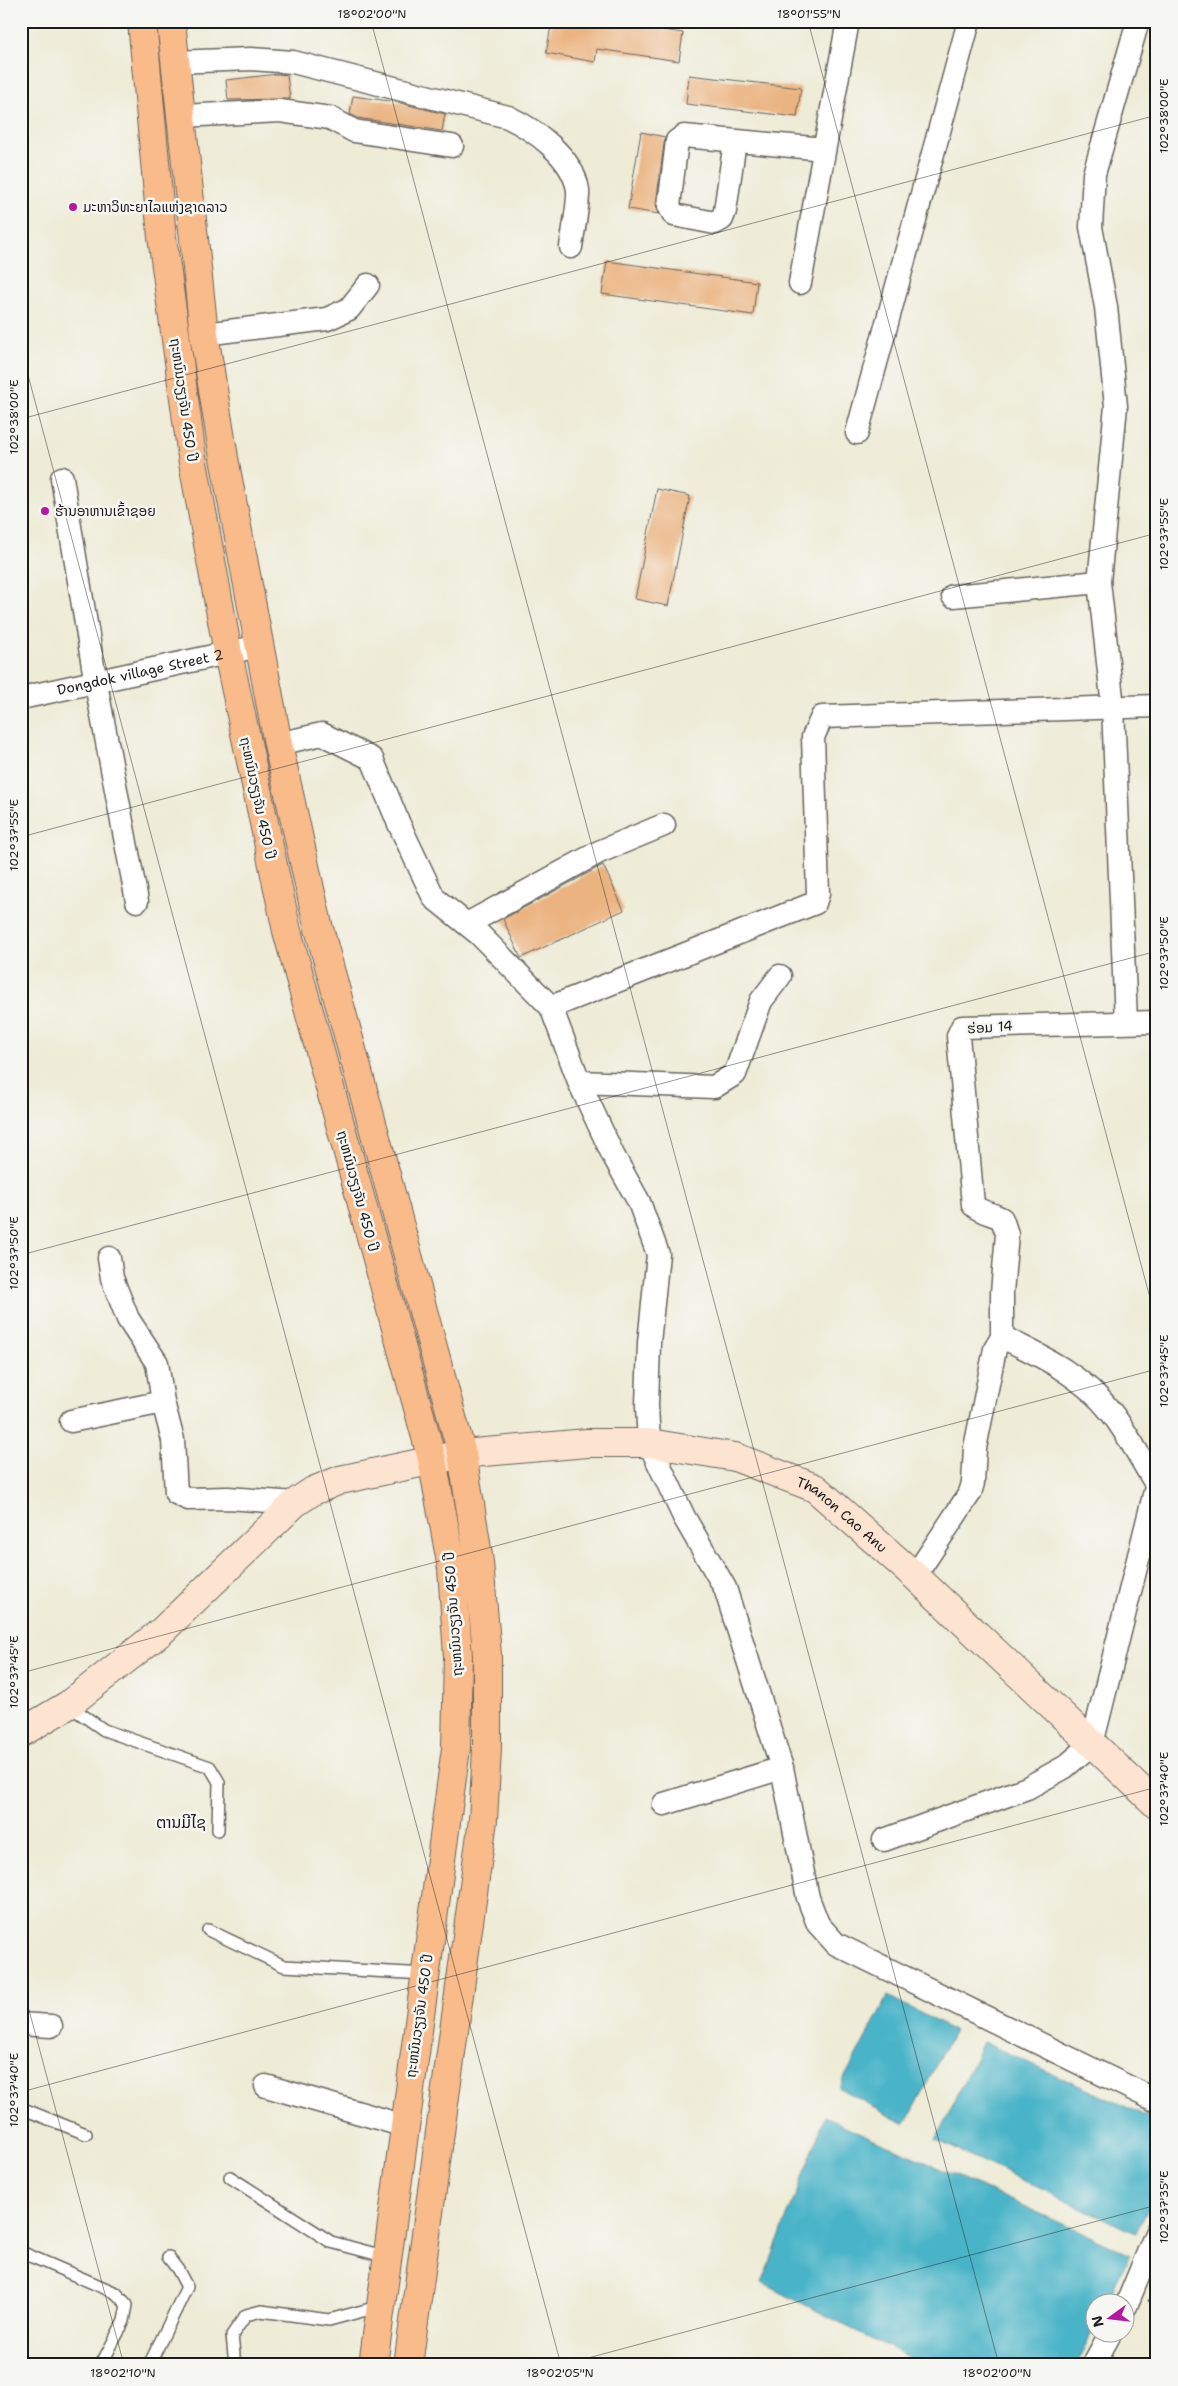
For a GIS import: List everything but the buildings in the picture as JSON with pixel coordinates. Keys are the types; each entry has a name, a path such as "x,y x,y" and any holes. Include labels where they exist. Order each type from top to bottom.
{"highway":[{"name":"ຖະຫນົນວຽງຈັນ 450 ປີ","path":"142,21 162,237 192,457 228,653 287,931 432,1459 452,1568 458,1656 456,1748 373,2365"},
{"name":"ຖະຫນົນວຽງຈັນ 450 ປີ","path":"171,21 204,334 224,458 278,744 318,925 462,1454 479,1562 487,1655 486,1766 483,1820 408,2365"}],"street":[{"path":"800,283 848,21"},
{"path":"857,433 969,21"},
{"path":"1126,1022 1112,707 1099,582 1116,406 1106,307 1091,227 1094,174 1138,21"},
{"path":"174,62 251,59 293,62 515,120 544,138 568,166 578,190 571,247"},
{"path":"181,116 280,110 330,118 354,131 452,146"},
{"path":"735,141 824,149"},
{"path":"204,334 327,319 348,309 368,285"},
{"path":"62,478 96,684 137,901"},
{"path":"953,596 1099,582"},
{"name":"Dongdok village Street 2","path":"21,698 96,684 259,646"},
{"path":"552,1007 815,903 818,894 812,736 822,717 1157,706"},
{"path":"278,744 322,734 372,759 399,824 434,898 480,934 552,1007 579,1082 613,1155 639,1202 658,1254 649,1343 647,1406 649,1443 684,1517 725,1588 782,1768 808,1898 818,1924 836,1944 1157,2101"},
{"path":"467,924 599,852 664,825"},
{"path":"579,1082 714,1087 735,1074 760,1001 780,976"},
{"name":"ຮ່ອມ 14","path":"1002,1337 1002,1293 1007,1234 1002,1219 991,1212 979,1211 973,1205 958,1036 962,1027 1157,1022"},
{"path":"109,1258 112,1278 128,1319 157,1363 163,1402 173,1440 176,1493 188,1499 228,1498 295,1503"},
{"path":"884,1840 1027,1788 1065,1767 1092,1744 1156,1483 1111,1412 1081,1382 1050,1360 1002,1337 995,1349 975,1448 973,1483 970,1494 915,1576"},
{"path":"71,1421 163,1402"},
{"name":"Thanon Cao Anu","path":"21,1733 68,1705 162,1631 295,1503 313,1491 340,1480 462,1454 587,1443 649,1443 735,1457 815,1488 915,1576 1157,1805"},
{"path":"664,1804 782,1768"},
{"path":"21,2024 52,2026"},
{"path":"266,2086 405,2126"},
{"path":"1131,2294 1157,2231"},
{"path":"1093,2365 1105,2344"}],"lane":[{"path":"68,1705 104,1730 210,1767 219,1782 218,1830"},
{"path":"208,1930 284,1966 425,1974"},
{"path":"21,2108 86,2134"},
{"path":"230,2177 331,2242 387,2257"},
{"path":"21,2252 116,2293 127,2305 124,2321 100,2365"},
{"path":"149,2365 187,2287 168,2256"},
{"path":"235,2365 232,2335 246,2315 261,2312 329,2320 381,2306"}],"water":[{"path":"888,1996 954,2031 905,2124 839,2088"},
{"path":"983,2042 1157,2121 1157,2191 1136,2233 936,2140"},
{"path":"825,2117 1130,2254 1110,2294 1086,2294 1086,2344 1076,2365 924,2365 762,2283"}],"place":[{"name":"ມະຫາວິທະຍາໄລແຫ່ງຊາດລາວ","path":"73,207"},
{"name":"ຮ້ານອາຫານເຂົ້າຊອຍ","path":"45,511"}],"district":[{"name":"ຕານມີໄຊ","path":"181,1822"}]}
